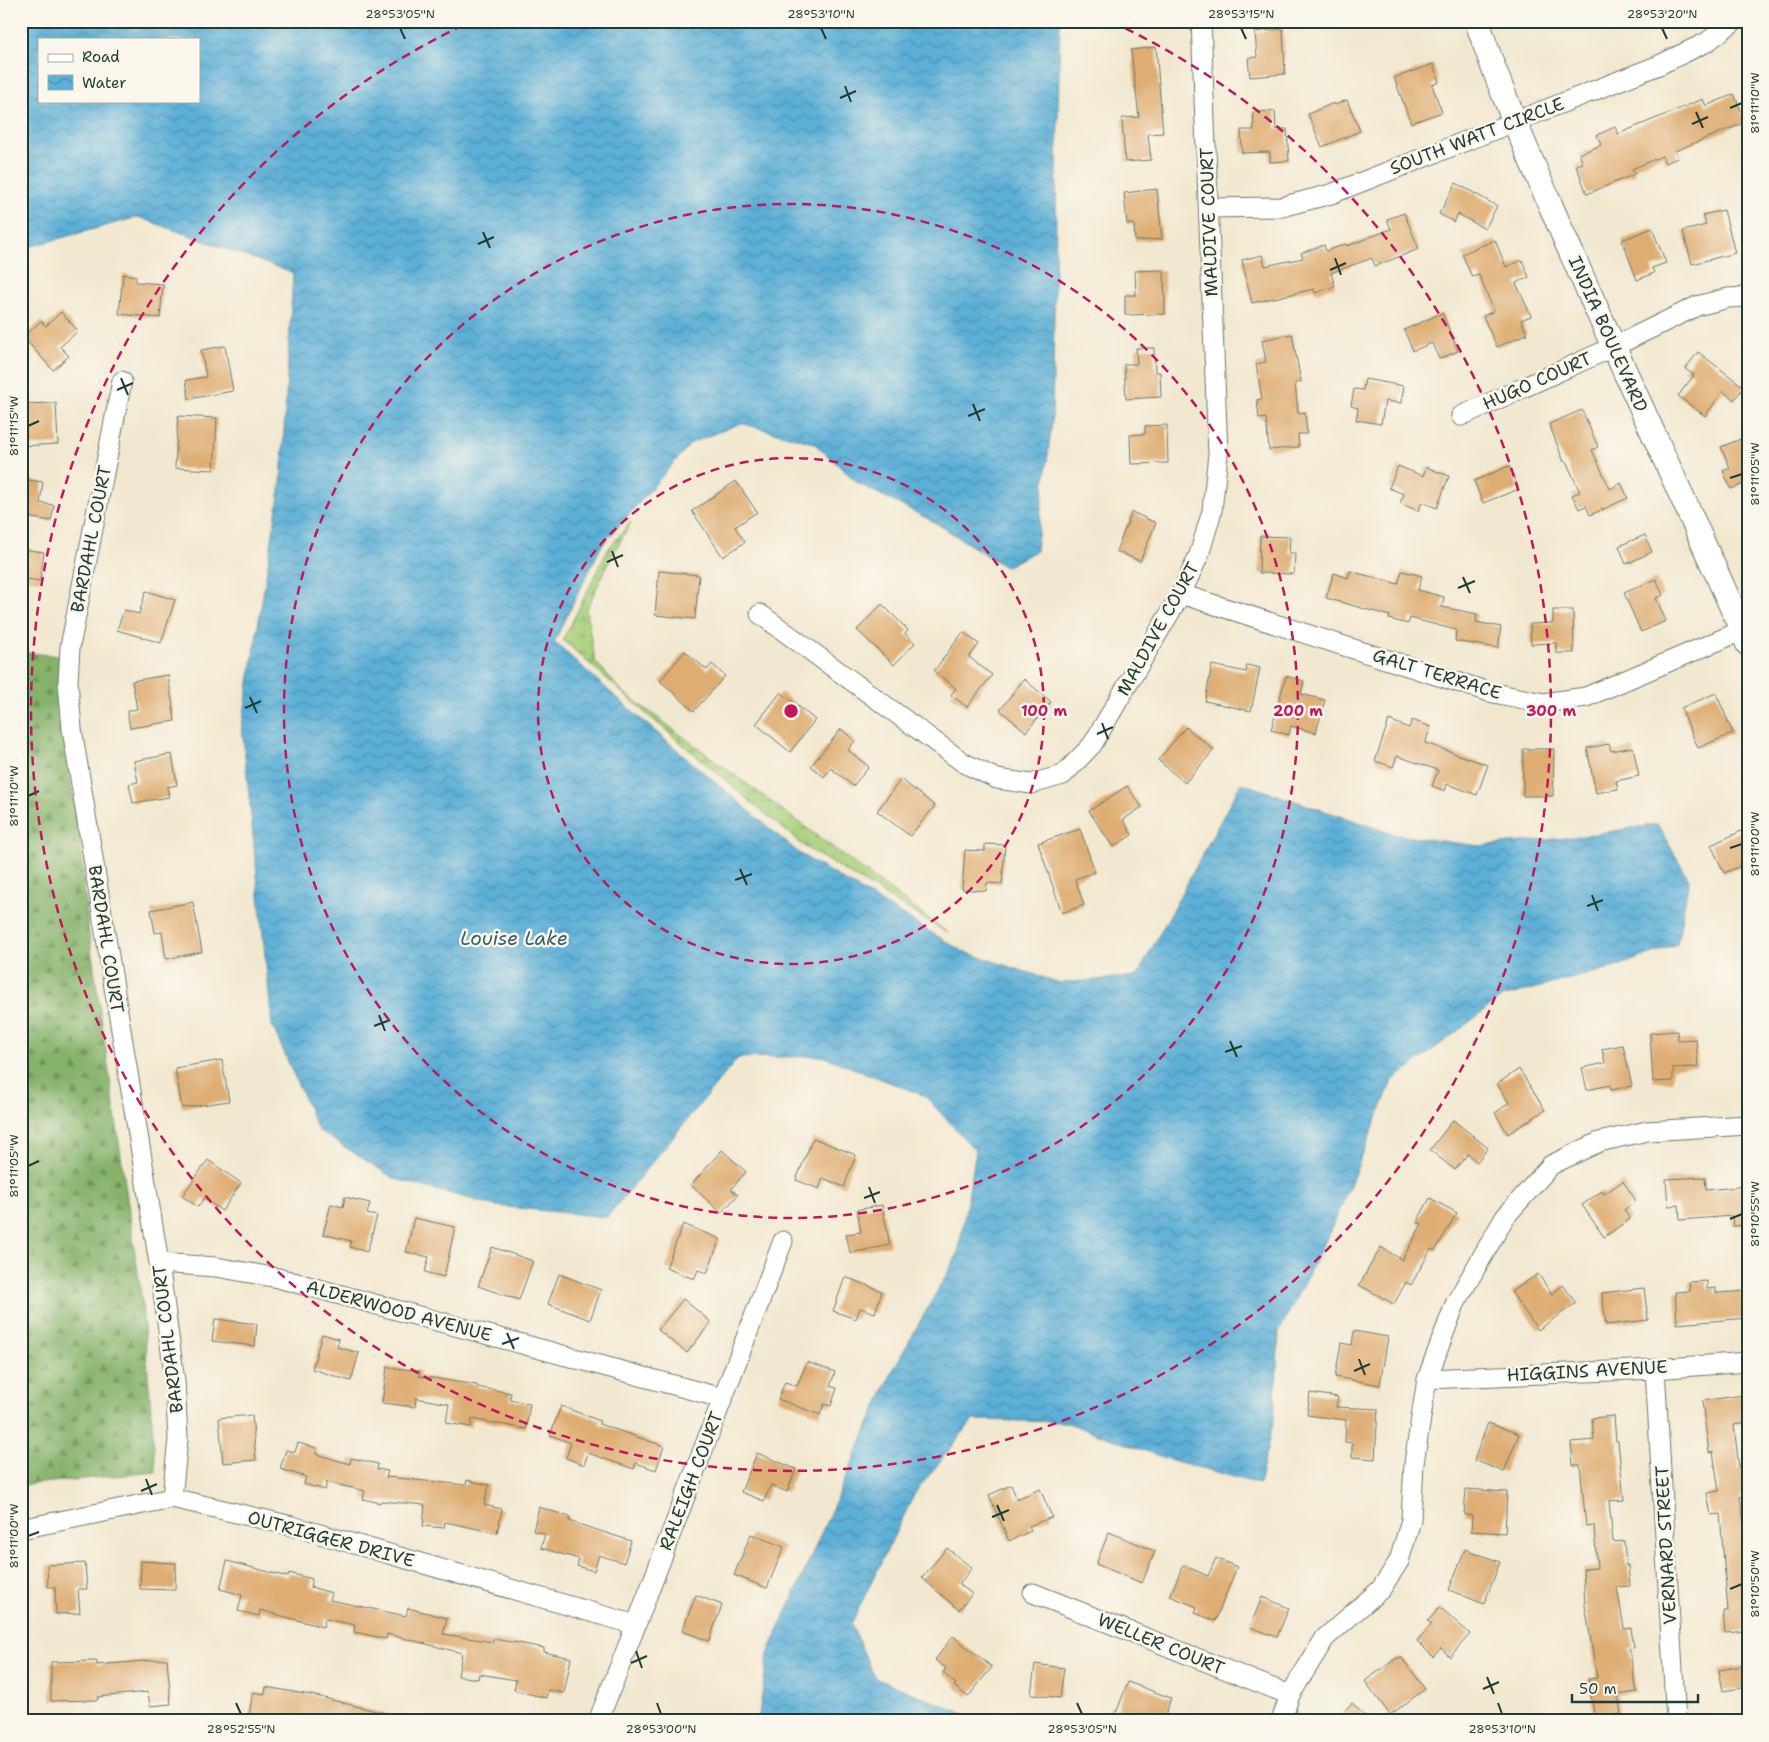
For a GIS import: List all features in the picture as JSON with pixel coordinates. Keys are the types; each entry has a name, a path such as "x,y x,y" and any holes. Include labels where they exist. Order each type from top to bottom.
{"street":[{"name":"MALDIVE COURT","path":"760,614 964,763 997,779 1031,784 1063,775 1092,745 1181,594 1199,555 1212,511 1218,454 1201,21"},
{"name":"INDIA BOULEVARD","path":"1477,21 1491,64 1514,121 1613,347 1746,634"},
{"name":"SOUTH WATT CIRCLE","path":"1208,208 1281,207 1331,194 1659,65 1707,42 1734,21"},
{"name":"HUGO COURT","path":"1461,416 1613,347 1697,306 1728,298 1748,297"},
{"name":"BARDAHL COURT","path":"122,382 70,647 68,682 72,729 159,1263 175,1381 178,1439 172,1498"},
{"name":"GALT TERRACE","path":"1181,594 1489,692 1543,703 1586,697 1746,634"},
{"path":"1281,1721 1290,1695 1325,1638 1381,1589 1399,1561 1411,1520 1414,1463 1427,1379 1456,1304 1505,1218 1551,1165 1599,1142 1647,1131 1748,1125"},
{"name":"RALEIGH COURT","path":"598,1721 783,1241"},
{"name":"ALDERWOOD AVENUE","path":"159,1263 216,1267 278,1278 722,1398"},
{"name":"HIGGINS AVENUE","path":"1427,1379 1655,1369 1748,1362"},
{"name":"VERNARD STREET","path":"1655,1369 1676,1721"},
{"name":"OUTRIGGER DRIVE","path":"21,1529 172,1498 292,1526 636,1625"},
{"name":"WELLER COURT","path":"1033,1593 1290,1695"}],"green space":[{"path":"631,522 586,610 595,661 623,692 948,933 805,847 649,716 563,640 609,548"},
{"path":"21,652 60,656 58,682 62,731 80,837 87,920 142,1301 156,1472 21,1485"}],"water":[{"name":"Louise Lake","path":"21,21 1060,21 1052,422 1036,551 1005,567 936,523 858,483 814,443 741,423 691,443 602,545 554,642 643,721 800,854 962,951 1060,983 1137,976 1241,783 1397,835 1479,846 1577,837 1657,824 1689,879 1677,944 1615,967 1502,997 1392,1081 1337,1217 1279,1332 1274,1418 1259,1484 1165,1458 1065,1422 973,1420 915,1493 851,1624 875,1678 982,1721 758,1721 768,1654 893,1370 958,1254 976,1151 925,1096 822,1056 738,1058 607,1217 496,1206 395,1179 318,1130 272,1025 242,726 281,483 293,273 138,217 21,249"}],"building":[{"path":"1283,29 1285,74 1250,77 1248,58 1257,57 1255,32"},
{"path":"1156,47 1163,133 1148,134 1151,160 1125,162 1122,118 1139,117 1131,50"},
{"path":"1433,64 1439,82 1432,85 1442,112 1411,123 1394,78"},
{"path":"1734,94 1746,122 1675,151 1678,158 1665,163 1662,156 1632,169 1635,174 1587,194 1576,165 1583,163 1579,154 1601,145 1597,135 1615,127 1618,134 1703,99 1706,106"},
{"path":"1347,100 1360,131 1322,147 1308,114 1334,103 1335,105"},
{"path":"1275,111 1276,129 1287,129 1289,161 1270,162 1270,152 1242,153 1241,130 1254,130 1253,112"},
{"path":"1456,183 1497,206 1485,229 1458,214 1454,222 1439,214"},
{"path":"1157,189 1162,239 1135,241 1134,224 1127,224 1124,193"},
{"path":"1724,210 1735,253 1692,264 1683,231 1706,225 1703,215"},
{"path":"1404,213 1419,249 1375,266 1372,258 1331,273 1335,286 1315,293 1314,289 1252,303 1242,260 1262,255 1265,266 1303,258 1301,253 1324,245 1326,251 1346,244 1347,246 1391,229 1387,219"},
{"path":"1652,228 1666,263 1652,268 1654,273 1637,280 1622,240"},
{"path":"1495,240 1506,267 1522,260 1529,277 1516,283 1531,316 1521,320 1527,334 1497,347 1483,316 1494,311 1479,275 1472,277 1462,254"},
{"path":"1164,270 1165,314 1125,315 1125,295 1136,295 1135,271"},
{"path":"123,274 136,276 136,282 163,284 160,318 119,314"},
{"path":"61,312 78,331 60,347 69,356 53,370 23,337 41,321 46,326"},
{"path":"1442,313 1458,351 1439,359 1432,343 1413,351 1404,330"},
{"path":"1292,334 1301,382 1295,383 1298,413 1305,412 1307,434 1298,434 1299,447 1269,450 1266,418 1259,419 1257,400 1262,399 1256,364 1266,362 1262,340"},
{"path":"225,346 233,391 189,399 186,380 206,377 201,350"},
{"path":"1136,348 1154,348 1155,372 1160,372 1161,397 1126,399 1124,364 1137,364"},
{"path":"1698,352 1744,387 1734,400 1723,391 1705,416 1678,396 1694,375 1685,369"},
{"path":"1365,379 1404,386 1401,403 1385,401 1381,424 1356,420 1358,408 1351,406 1354,389 1363,390"},
{"path":"56,403 58,444 21,446 21,404"},
{"path":"1582,410 1598,447 1592,450 1610,489 1621,483 1628,498 1590,515 1586,506 1579,509 1572,495 1580,492 1566,461 1564,462 1549,424"},
{"path":"178,416 217,418 214,470 175,468"},
{"path":"1167,425 1168,463 1131,464 1130,435 1145,434 1145,426"},
{"path":"1748,436 1748,482 1731,489 1723,471 1730,468 1721,447"},
{"path":"1398,466 1423,476 1426,467 1449,476 1437,508 1422,502 1418,511 1400,503 1404,494 1389,488"},
{"path":"1509,466 1519,489 1483,503 1474,481"},
{"path":"21,479 43,482 40,503 54,505 51,521 21,516"},
{"path":"736,481 757,512 735,527 745,542 723,557 692,511"},
{"path":"1132,512 1156,523 1140,561 1116,551"},
{"path":"1645,535 1652,552 1626,564 1619,546"},
{"path":"1260,536 1290,537 1289,553 1295,553 1294,574 1259,573"},
{"path":"21,549 44,552 40,581 21,578"},
{"path":"659,571 699,575 695,619 655,615"},
{"path":"1350,571 1398,584 1402,571 1422,576 1418,590 1444,597 1442,607 1477,614 1476,622 1501,627 1498,648 1455,641 1456,630 1410,618 1408,624 1389,619 1390,616 1326,598 1334,573 1348,578"},
{"path":"1656,579 1663,595 1656,598 1666,621 1641,632 1624,593"},
{"path":"146,591 175,600 161,643 117,630 124,610 139,614"},
{"path":"882,604 908,630 905,634 915,643 894,665 857,630"},
{"path":"1553,610 1573,610 1574,653 1556,653 1556,643 1531,644 1530,624 1553,623"},
{"path":"963,632 979,644 969,657 992,675 967,707 951,695 956,688 934,671"},
{"path":"685,651 707,670 712,664 725,676 694,711 660,681"},
{"path":"1212,665 1246,672 1247,665 1260,668 1251,711 1205,701"},
{"path":"168,675 175,721 130,728 127,711 137,709 132,681"},
{"path":"1286,676 1304,681 1301,694 1325,700 1316,733 1291,726 1289,735 1271,730"},
{"path":"1024,679 1051,702 1026,732 1000,710"},
{"path":"781,692 815,720 790,752 756,724"},
{"path":"1716,693 1733,733 1698,748 1681,708"},
{"path":"1389,720 1409,728 1412,720 1431,727 1425,743 1488,765 1477,795 1447,784 1445,791 1432,786 1438,770 1397,756 1393,767 1375,761"},
{"path":"1186,727 1214,750 1185,783 1158,760"},
{"path":"841,729 855,741 848,750 869,767 853,786 831,768 824,777 811,766"},
{"path":"1609,744 1611,751 1633,747 1639,776 1616,781 1618,789 1596,793 1587,748"},
{"path":"1523,749 1554,749 1553,796 1523,796"},
{"path":"172,754 177,785 167,787 169,797 133,803 129,784 138,782 134,761"},
{"path":"901,779 935,806 910,836 877,811"},
{"path":"1127,786 1142,807 1123,820 1132,835 1113,847 1089,811"},
{"path":"1748,828 1748,863 1724,873 1711,845"},
{"path":"1080,829 1095,872 1075,879 1084,905 1062,913 1038,843"},
{"path":"985,844 1005,845 1002,884 987,883 986,891 962,889 965,850 985,851"},
{"path":"193,902 202,952 166,959 162,932 155,933 151,910"},
{"path":"1677,1031 1678,1040 1696,1039 1698,1067 1673,1068 1673,1081 1653,1082 1650,1033"},
{"path":"1623,1045 1632,1086 1611,1090 1610,1085 1587,1090 1582,1068 1605,1063 1602,1049"},
{"path":"222,1060 229,1101 182,1108 175,1068"},
{"path":"1519,1069 1545,1110 1508,1134 1495,1113 1509,1103 1497,1084"},
{"path":"1453,1120 1488,1148 1477,1162 1468,1154 1455,1170 1430,1150"},
{"path":"813,1138 856,1155 844,1187 823,1178 819,1189 796,1180"},
{"path":"722,1150 746,1172 731,1189 738,1195 721,1213 691,1185"},
{"path":"208,1160 241,1183 222,1211 204,1198 198,1207 182,1196"},
{"path":"1705,1177 1706,1190 1748,1186 1748,1225 1733,1226 1732,1216 1680,1220 1679,1205 1668,1206 1666,1179"},
{"path":"1623,1181 1636,1201 1624,1210 1630,1219 1604,1237 1582,1205 1602,1191 1604,1194"},
{"path":"345,1197 370,1203 367,1214 377,1216 367,1252 350,1247 351,1241 323,1234 331,1204 343,1207"},
{"path":"1430,1198 1457,1213 1435,1251 1431,1249 1411,1285 1406,1282 1394,1304 1359,1285 1381,1247 1402,1260 1422,1224 1417,1222"},
{"path":"882,1205 890,1245 850,1253 846,1234 861,1232 857,1210"},
{"path":"414,1218 455,1227 444,1277 425,1272 429,1257 406,1252"},
{"path":"683,1224 720,1239 707,1273 698,1270 694,1279 666,1268"},
{"path":"492,1247 533,1261 519,1300 478,1286"},
{"path":"559,1274 601,1290 590,1320 548,1304"},
{"path":"1538,1274 1552,1294 1563,1285 1576,1303 1538,1330 1511,1292"},
{"path":"845,1277 882,1291 875,1313 860,1308 856,1319 833,1311"},
{"path":"1707,1281 1707,1289 1716,1288 1716,1293 1748,1291 1748,1318 1677,1324 1675,1292 1690,1291 1689,1282"},
{"path":"1644,1288 1648,1320 1606,1325 1602,1293"},
{"path":"683,1299 711,1322 687,1353 658,1330"},
{"path":"215,1319 257,1324 255,1346 212,1341"},
{"path":"1354,1331 1388,1337 1380,1385 1335,1377 1341,1343 1352,1345"},
{"path":"322,1334 339,1339 337,1347 359,1353 351,1381 312,1369"},
{"path":"807,1362 835,1372 830,1386 837,1388 831,1406 824,1404 820,1415 778,1399 785,1382 797,1386"},
{"path":"387,1367 420,1371 419,1376 477,1385 477,1387 511,1393 510,1400 530,1404 526,1429 472,1419 471,1427 446,1423 449,1404 416,1398 415,1407 382,1403"},
{"path":"1310,1393 1338,1397 1336,1407 1378,1409 1375,1459 1352,1457 1352,1443 1345,1442 1346,1420 1307,1415"},
{"path":"1743,1395 1747,1423 1734,1425 1739,1468 1746,1466 1748,1475 1748,1495 1740,1497 1748,1548 1748,1631 1725,1633 1723,1611 1728,1611 1720,1514 1711,1515 1707,1493 1719,1491 1713,1452 1709,1453 1702,1401"},
{"path":"561,1406 600,1421 599,1424 664,1446 656,1470 636,1463 634,1469 588,1453 584,1465 566,1458 571,1443 550,1435"},
{"path":"252,1415 256,1460 223,1463 219,1418"},
{"path":"1614,1416 1624,1500 1609,1501 1613,1542 1624,1541 1626,1566 1628,1565 1630,1586 1617,1587 1624,1629 1631,1628 1634,1648 1629,1649 1637,1692 1618,1695 1621,1714 1595,1719 1588,1679 1597,1678 1585,1605 1583,1569 1597,1568 1594,1525 1586,1526 1580,1465 1573,1465 1571,1442 1594,1440 1592,1418"},
{"path":"1488,1423 1519,1434 1504,1472 1474,1460"},
{"path":"298,1443 317,1448 316,1454 350,1464 351,1458 378,1464 377,1469 388,1471 386,1477 466,1485 467,1480 489,1485 484,1505 502,1509 497,1533 445,1522 444,1528 423,1526 425,1505 381,1501 380,1503 363,1499 365,1491 327,1482 325,1490 304,1484 306,1477 280,1469 286,1450 295,1452"},
{"path":"757,1453 796,1469 787,1492 771,1485 764,1501 741,1492"},
{"path":"1011,1485 1017,1499 1040,1489 1052,1517 1029,1526 1031,1531 1009,1541 989,1495"},
{"path":"1466,1489 1507,1492 1505,1533 1471,1531 1472,1515 1464,1515"},
{"path":"539,1507 570,1517 569,1521 631,1541 624,1563 599,1555 594,1571 577,1566 579,1559 541,1548 545,1534 533,1531"},
{"path":"1109,1532 1155,1551 1142,1583 1096,1564"},
{"path":"751,1534 784,1547 767,1588 734,1575"},
{"path":"947,1548 972,1568 959,1584 972,1594 959,1610 922,1578"},
{"path":"1465,1549 1500,1562 1484,1604 1449,1590"},
{"path":"1216,1558 1237,1567 1215,1621 1195,1613 1197,1607 1170,1596 1183,1565 1208,1576"},
{"path":"141,1561 176,1563 175,1590 140,1589"},
{"path":"227,1561 288,1577 289,1573 312,1579 310,1587 332,1593 330,1600 406,1616 408,1608 447,1618 443,1634 493,1642 493,1639 524,1644 544,1648 544,1652 571,1658 564,1693 548,1690 546,1698 514,1690 516,1680 479,1674 478,1679 458,1676 462,1653 387,1634 386,1639 354,1632 355,1625 325,1619 323,1627 260,1610 259,1616 238,1611 242,1595 220,1589"},
{"path":"85,1563 87,1589 78,1589 80,1613 56,1614 55,1587 48,1587 47,1565"},
{"path":"696,1595 722,1605 709,1641 682,1631"},
{"path":"1262,1597 1289,1608 1277,1637 1250,1627"},
{"path":"1440,1607 1470,1634 1450,1657 1441,1648 1433,1657 1417,1641 1432,1624 1428,1621"},
{"path":"953,1636 992,1667 968,1697 954,1686 956,1684 943,1673 946,1668 935,1660"},
{"path":"1397,1658 1402,1658 1425,1689 1390,1715 1365,1681"},
{"path":"167,1659 171,1704 150,1706 148,1692 98,1697 98,1700 51,1701 51,1662 97,1661 97,1665"},
{"path":"1035,1664 1064,1668 1060,1698 1031,1694"},
{"path":"1748,1665 1748,1687 1723,1691 1719,1670"},
{"path":"1128,1682 1171,1698 1163,1721 1139,1714 1136,1721 1113,1721"},
{"path":"266,1687 316,1696 396,1716 396,1721 276,1721 249,1716 253,1692 265,1694"},
{"path":"1352,1703 1370,1721 1336,1721"}]}
